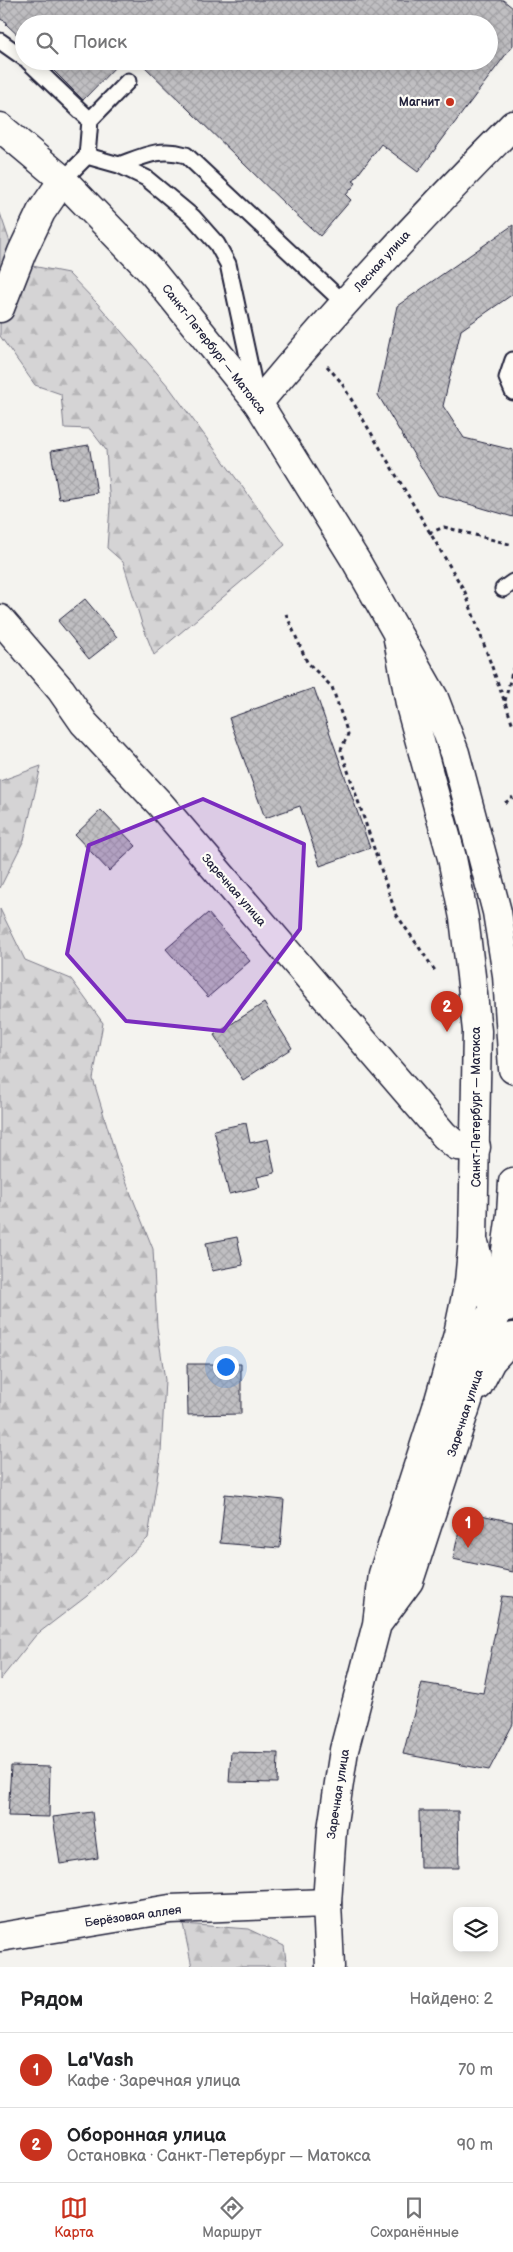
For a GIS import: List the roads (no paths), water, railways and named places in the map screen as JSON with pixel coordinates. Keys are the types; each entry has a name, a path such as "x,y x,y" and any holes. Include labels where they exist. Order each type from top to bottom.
{"main road":[{"name":"Лесная улица","path":"258,403 344,303 422,217 513,125"},
{"name":"Санкт-Петербург — Матокса","path":"0,127 63,180 154,272 258,403 356,560 434,698 455,753 497,912 507,974 513,1069"},
{"path":"0,308 22,252 41,212 63,180"},
{"name":"Заречная улица","path":"0,619 61,690 84,723 160,804 444,1135 457,1146 476,1147"},
{"name":"Санкт-Петербург — Матокса","path":"397,634 411,709 452,858 464,918 478,1031 473,1239 469,1282 458,1334 438,1404"},
{"path":"506,1307 512,1228 513,1182"},
{"path":"473,1239 486,1293 506,1307"},
{"path":"438,1404 455,1390 465,1373 479,1335 487,1320 506,1307"},
{"name":"Заречная улица","path":"377,1624 409,1582 469,1400 506,1307"},
{"path":"469,1400 491,1361 513,1337"},
{"name":"Заречная улица","path":"330,1967 327,1903 332,1829 344,1750 377,1624 383,1574 438,1404"},
{"name":"Берёзовая аллея","path":"0,1937 170,1909 327,1903"}],"lane":[{"path":"0,41 15,52"},
{"path":"37,70 90,120"},
{"path":"63,180 87,156 90,120 128,81"},
{"path":"119,165 161,151 172,151 186,155 344,303"},
{"path":"87,156 119,165 146,178 193,217 217,244 228,264 258,403"},
{"path":"513,360 507,378 513,392"}],"place":[{"name":"Магнит","path":"450,102"},
{"name":"Оборонная улица","path":"447,1032"},
{"name":"La'Vash","path":"468,1548"}]}
